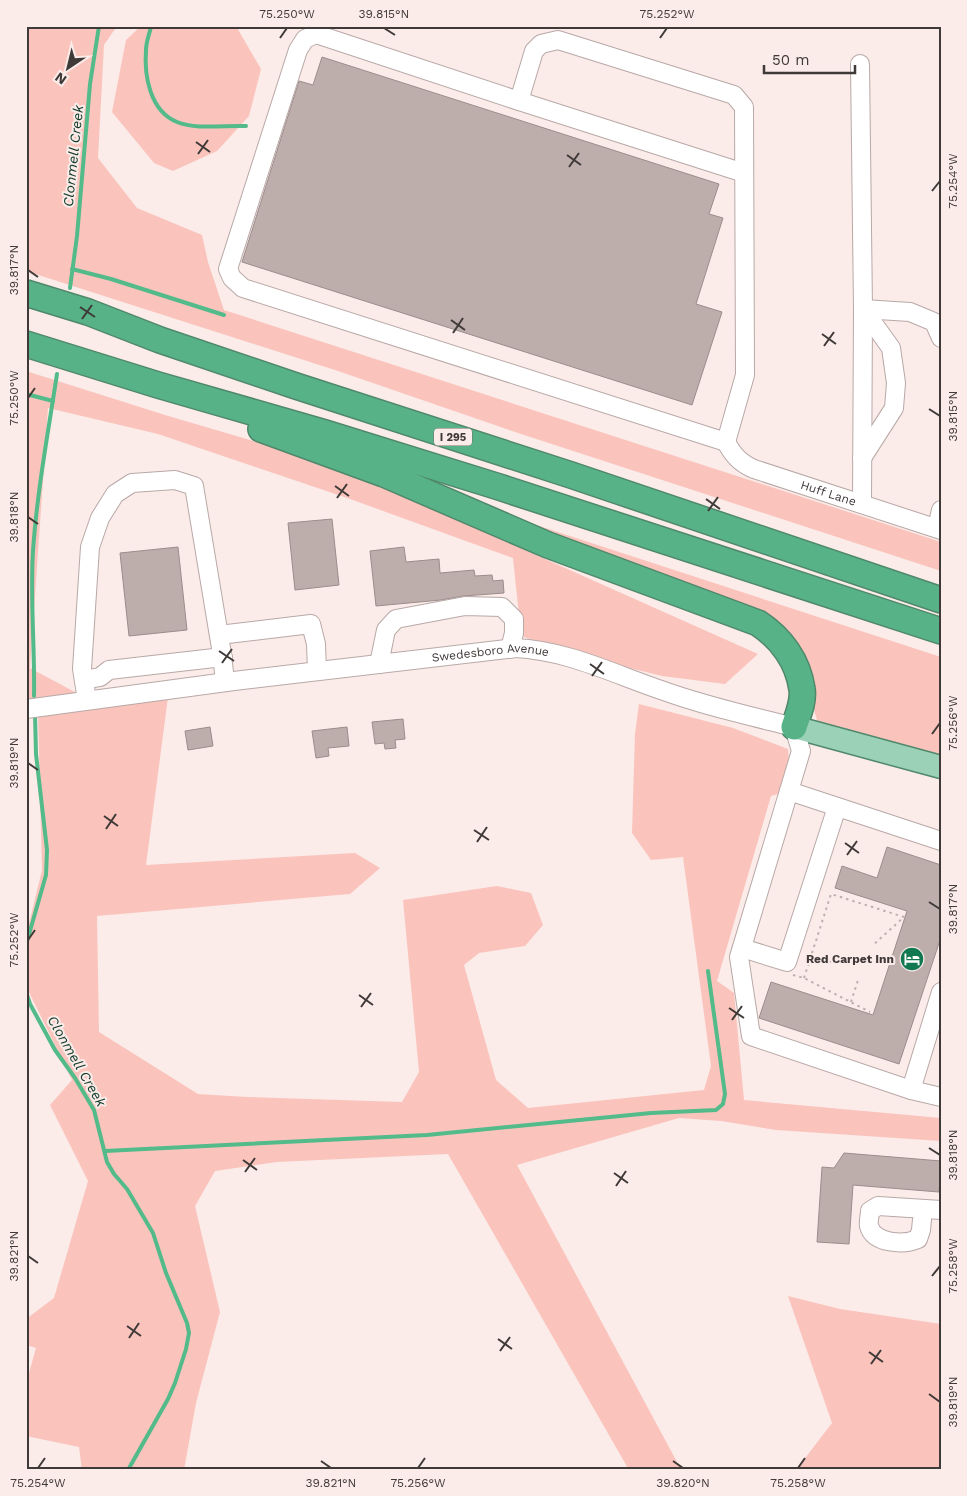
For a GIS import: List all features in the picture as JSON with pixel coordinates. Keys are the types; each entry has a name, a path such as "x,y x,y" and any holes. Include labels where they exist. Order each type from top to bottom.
{"highway":[{"name":"I 295","path":"26,293 88,312 160,340 296,386 571,475 941,600"},
{"path":"26,344 158,385 325,432 941,631"},
{"path":"158,385 284,438 384,474 548,546 758,623 779,640 794,664 802,690 800,707 794,727"},
{"path":"880,579 941,595"}],"main road":[{"name":"Swedesboro Avenue","path":"794,727 941,767"}],"street":[{"path":"519,101 534,51 541,44 558,40 734,95 744,107 745,375 726,442 243,288 232,278 228,269 298,50 304,39 316,34 519,101 744,174"},
{"path":"860,64 864,309 862,504"},
{"path":"864,309 910,312 934,322 941,338"},
{"path":"862,458 894,408 896,383 891,348 864,309"},
{"name":"Huff Lane","path":"726,442 732,454 743,464 939,529"},
{"path":"88,700 82,669 90,547 100,518 116,494 132,482 175,480 194,486 223,657 225,682"},
{"path":"939,529 941,510"},
{"path":"379,664 386,630 396,619 465,606 502,608 514,619 514,633 510,648"},
{"path":"219,635 311,624 316,644 317,671"},
{"name":"Swedesboro Avenue","path":"26,709 225,682 510,648 533,649 562,655 662,691 794,727"},
{"path":"84,680 100,677 109,670 223,657"},
{"path":"794,727 801,751 739,957 750,1036 910,1090 941,1097"},
{"path":"789,791 941,841"},
{"path":"742,948 787,962 837,807"},
{"path":"910,1090 941,992"},
{"path":"923,1209 941,1210"}],"path":[{"path":"804,978 831,894 904,916 872,946"},
{"path":"811,955 831,962"},
{"path":"788,973 804,978 870,1012"},
{"path":"851,1002 858,980"}],"shaded area":[{"path":"26,26 117,26 104,45 98,158 137,208 202,235 208,262 224,310 941,542 941,571 515,432 338,371 26,271"},
{"path":"141,26 236,26 261,69 249,116 217,151 173,171 154,163 112,112 126,40"},
{"path":"26,371 288,451 368,480 758,654 725,684 662,676 577,655 524,637 518,606 513,558 350,499 158,434 48,408 30,668 99,705 168,697 146,865 355,853 380,868 350,894 97,916 99,1032 198,1094 402,1102 419,1072 403,900 497,886 531,893 543,925 525,946 479,953 464,965 496,1080 528,1108 704,1090 711,1066 683,857 651,860 632,833 635,734 639,704 733,728 788,749 790,771 781,793 771,796 717,981 734,993 744,1100 941,1118 941,1141 776,1130 721,1121 679,1118 517,1165 677,1462 684,1470 629,1470 448,1154 277,1162 215,1171 195,1206 220,1312 196,1403 184,1470 82,1470 79,1447 26,1436 26,1384 36,1348 26,1345 26,1319 54,1298 88,1181 50,1105 72,1080 26,986 26,936 42,870 38,713 26,700"},
{"path":"527,522 941,657 941,756 818,724 804,674 794,649 524,531"},
{"path":"788,1296 840,1309 941,1324 941,1470 796,1470 832,1423"}],"building":[{"path":"322,57 719,184 709,214 723,218 696,304 722,312 692,405 242,262 299,81 313,85"},
{"path":"332,519 339,585 295,590 288,523"},
{"path":"178,547 187,630 129,636 120,553"},
{"path":"404,547 406,562 439,559 440,573 474,570 475,576 492,575 493,581 503,580 504,593 376,606 370,551"},
{"path":"403,719 405,739 395,740 396,748 385,749 384,743 375,744 372,722"},
{"path":"210,727 213,746 188,750 185,731"},
{"path":"347,727 349,746 328,748 329,756 316,758 312,731"},
{"name":"Red Carpet Inn","path":"887,847 941,865 941,937 899,1064 759,1018 771,982 873,1015 907,911 835,888 842,866 877,878"},
{"path":"844,1153 941,1161 939,1192 853,1185 849,1244 817,1242 822,1167 834,1168"}],"waterway":[{"name":"Clonmell Creek","path":"70,288 77,236 90,84 99,26"},
{"path":"151,27 146,47 146,71 151,92 160,110 177,122 193,126 246,126"},
{"path":"72,269 111,279 224,315"},
{"name":"Clonmell Creek","path":"34,696 33,551 40,485 57,374"},
{"path":"26,394 53,401"},
{"name":"Clonmell Creek","path":"26,945 46,875 47,850 36,754 35,715"},
{"path":"105,1151 427,1135 651,1113 716,1110 723,1104 725,1094 708,971"},
{"name":"Clonmell Creek","path":"26,992 30,1004 55,1050 75,1078 94,1110 107,1162 114,1174 127,1189 153,1233 166,1273 187,1323 189,1333 186,1349 175,1383 128,1470"}],"place":[{"name":"Red Carpet Inn","path":"912,959"}]}
